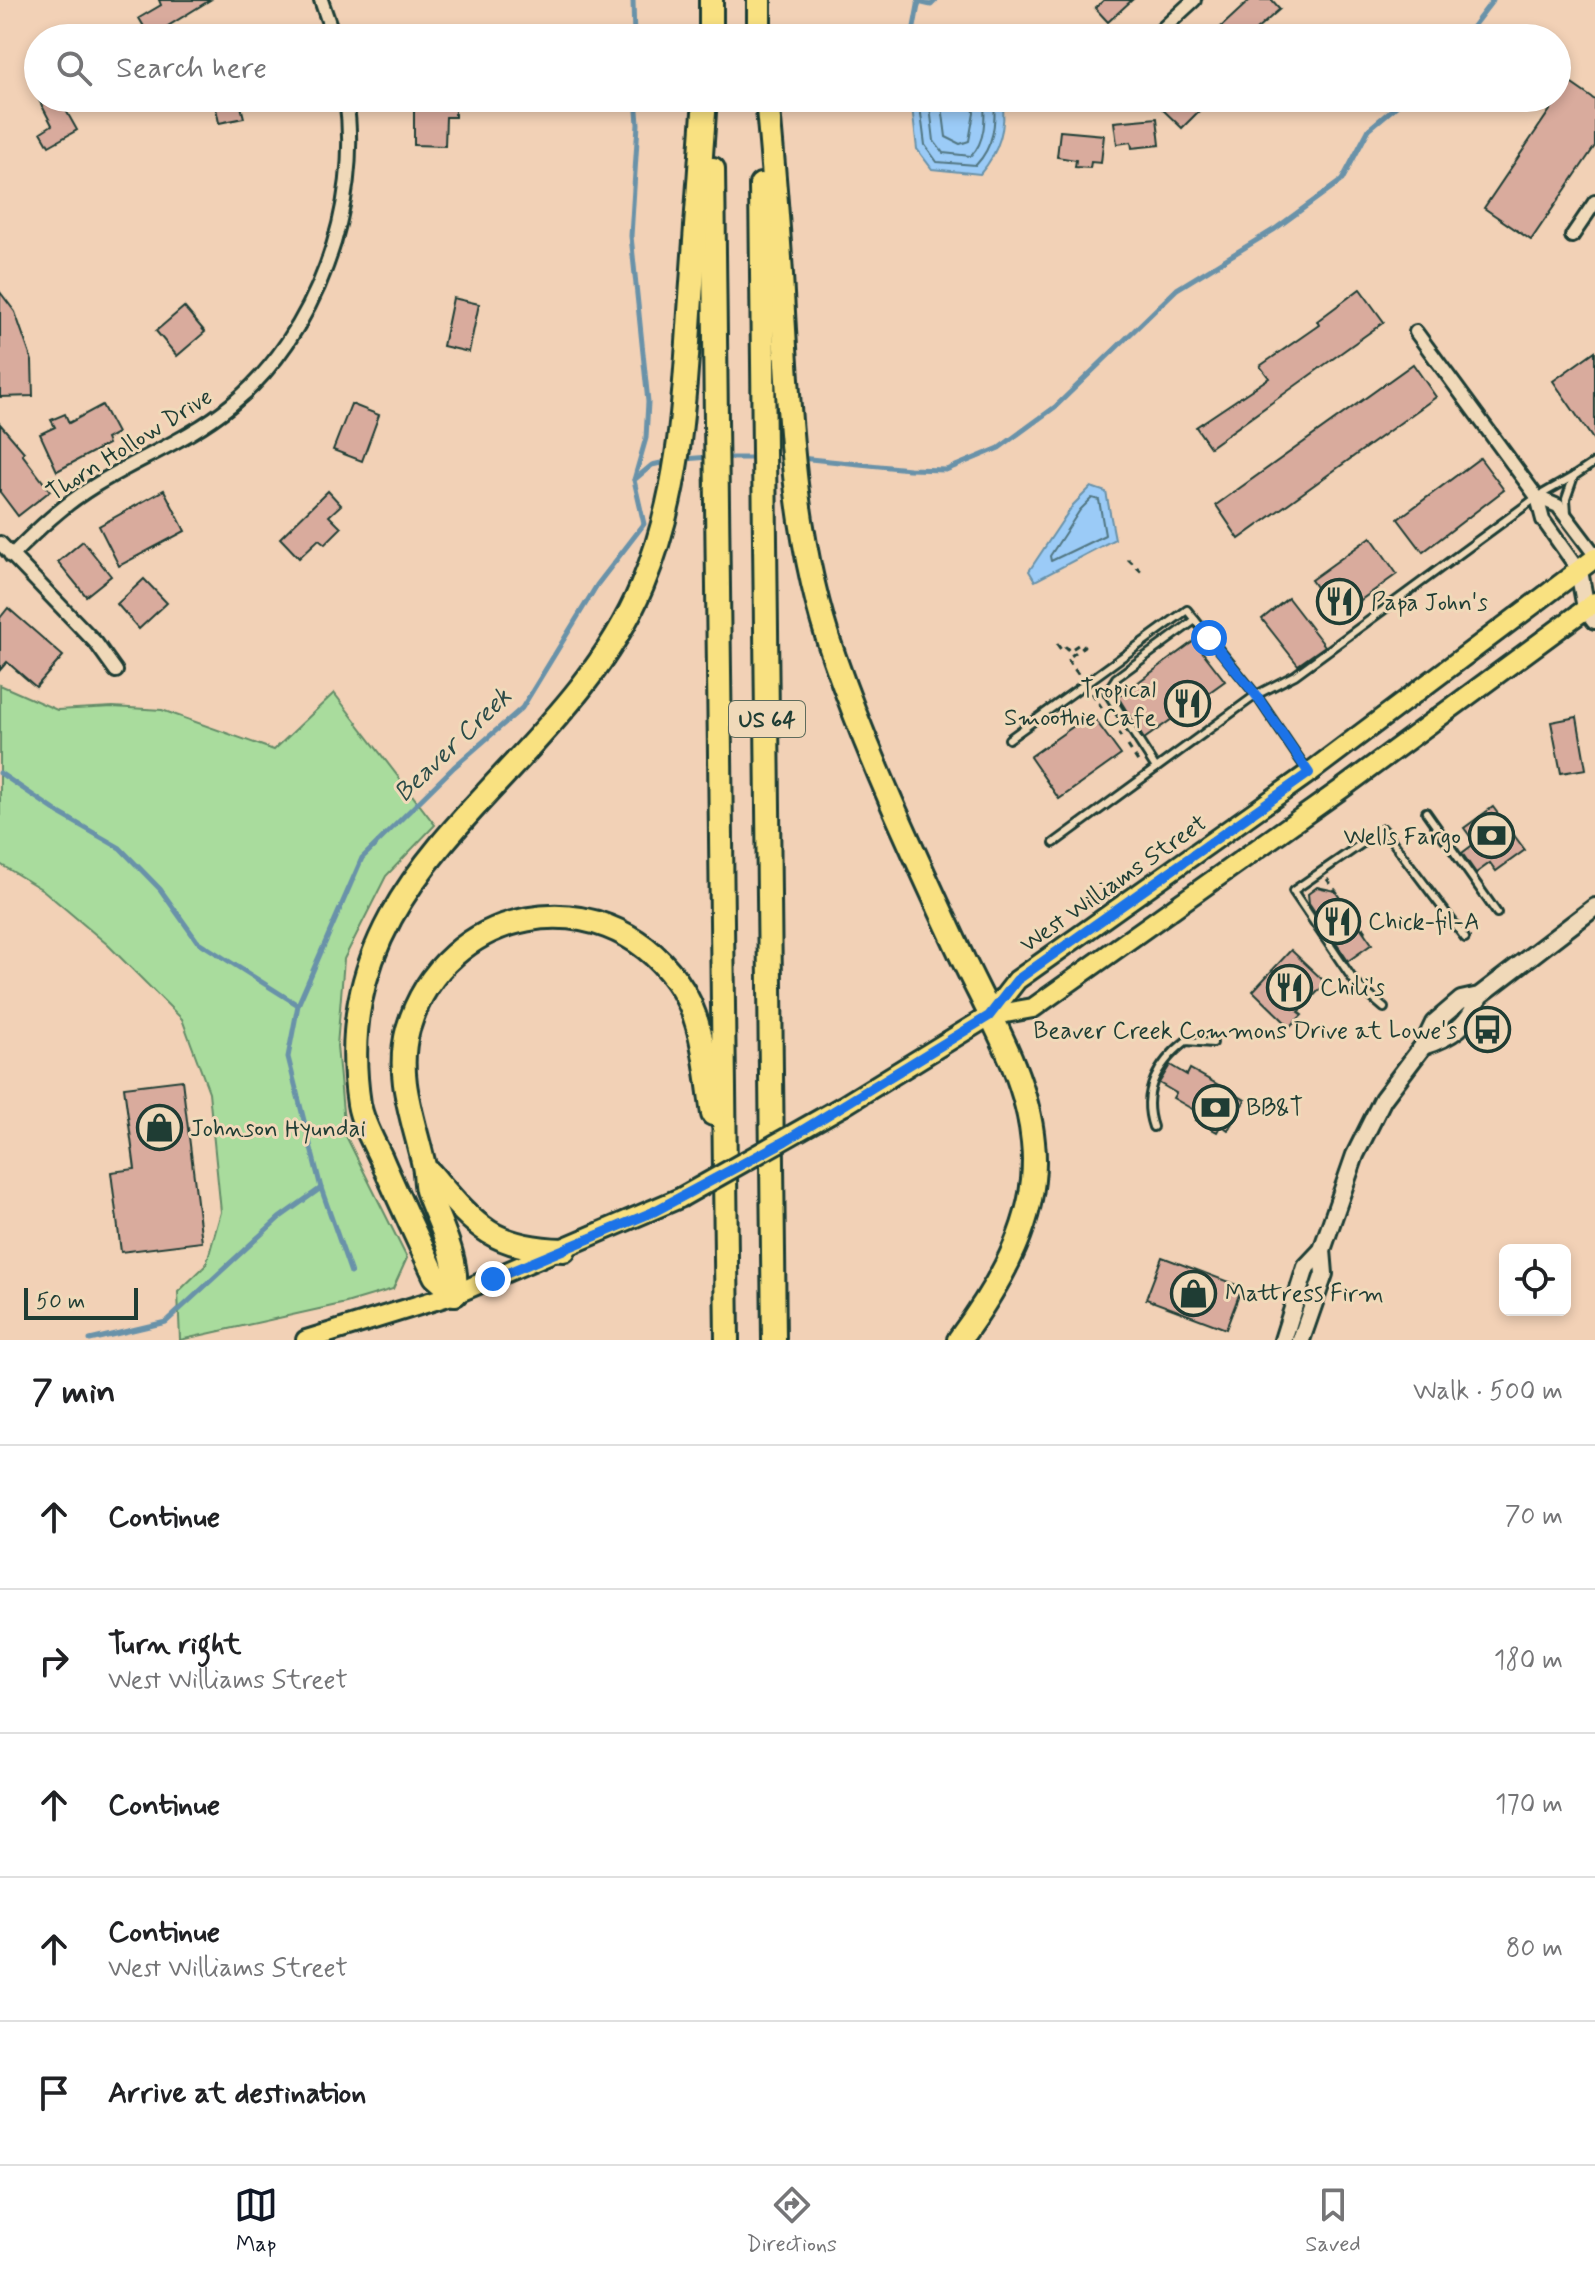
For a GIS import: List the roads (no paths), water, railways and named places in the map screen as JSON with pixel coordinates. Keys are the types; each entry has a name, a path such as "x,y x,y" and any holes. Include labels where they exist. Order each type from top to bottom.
{"highway":[{"path":"710,24 711,4"},
{"path":"759,4 760,24"},
{"path":"455,1294 435,1276 360,1106 357,1016 363,979 390,913 438,847 590,679 624,623 661,539 675,479 683,420 704,112"},
{"name":"US 64","path":"712,112 727,1340"},
{"name":"US 64","path":"760,112 774,1340"},
{"path":"768,112 790,431 799,515 813,589 834,657 874,762 1012,1062 1026,1104 1035,1174 1028,1211 1016,1244 959,1340"},
{"path":"455,1294 457,1270 426,1185 425,1167 410,1118 404,1059 408,1030 436,973 466,946 510,923 556,916 588,920 620,931 658,959 678,983 694,1015 704,1049 725,1205"},
{"path":"425,1167 465,1216 484,1230 514,1244 564,1250"}],"main road":[{"name":"West Williams Street","path":"989,1016 1017,980 1309,773 1595,557"},
{"path":"306,1340 455,1294 653,1212 843,1106 989,1016 1033,1008 1592,610"}],"street":[{"path":"321,0 329,24"},
{"path":"1168,24 1194,0"},
{"name":"Thorn Hollow Drive","path":"11,556 66,504 207,423 230,407 266,372 304,312 331,254 349,173 347,112"},
{"path":"1572,236 1595,202"},
{"path":"1416,332 1537,497 1543,520 1579,571 1592,610"},
{"path":"1537,497 1558,506 1595,557"},
{"path":"0,543 96,643 116,671"},
{"path":"1283,1340 1306,1267 1322,1250 1363,1137 1383,1099 1423,1046 1434,1023 1461,1000 1479,996 1595,907"},
{"path":"1301,1340 1324,1274 1322,1250"}],"lane":[{"path":"1054,843 1256,695 1295,675 1341,643 1537,497 1595,462"},
{"path":"1567,517 1566,499 1574,476"},
{"path":"1009,739 1187,610 1256,695 1309,773"},
{"path":"1156,768 1107,692 1116,678 1195,620"},
{"path":"1426,812 1497,913"},
{"path":"1384,1008 1356,984 1293,891 1383,829 1465,938"},
{"path":"1153,1127 1146,1108 1154,1081 1167,1056 1186,1041 1213,1043"}],"water":[{"path":"913,112 1003,112 1000,139 980,174 932,169 917,149"},
{"path":"1091,487 1106,492 1115,539 1035,581 1029,571 1073,505"}],"waterway":[{"name":"Beaver Creek","path":"633,0 634,24"},
{"path":"915,24 919,0"},
{"path":"921,2 918,2 931,5 936,0"},
{"path":"1475,24 1493,0"},
{"name":"Beaver Creek","path":"351,1273 321,1188 288,1057 298,1005 362,858 454,767 522,708 597,585 644,524 634,480 646,438 648,402 631,236 637,112"},
{"path":"800,458 946,470 999,448 1055,407 1177,289 1275,229 1342,180 1369,129 1389,112"},
{"path":"684,459 710,457"},
{"path":"724,458 758,458"},
{"path":"634,480 652,465 670,461"},
{"path":"0,773 59,813 120,848 160,889 197,941 298,1005"},
{"path":"90,1340 166,1322 279,1218 321,1188"}],"place":[{"name":"Papa John's","path":"1340,602"},
{"name":"Tropical Smoothie Cafe","path":"1187,703"},
{"name":"Wells Fargo","path":"1492,836"},
{"name":"Chick-fil-A","path":"1337,921"},
{"name":"Chili's","path":"1289,987"},
{"name":"Beaver Creek Commons Drive at Lowe's","path":"1488,1030"},
{"name":"BB&T","path":"1215,1107"},
{"name":"Johnson Hyundai","path":"159,1128"},
{"name":"Mattress Firm","path":"1194,1293"}]}
